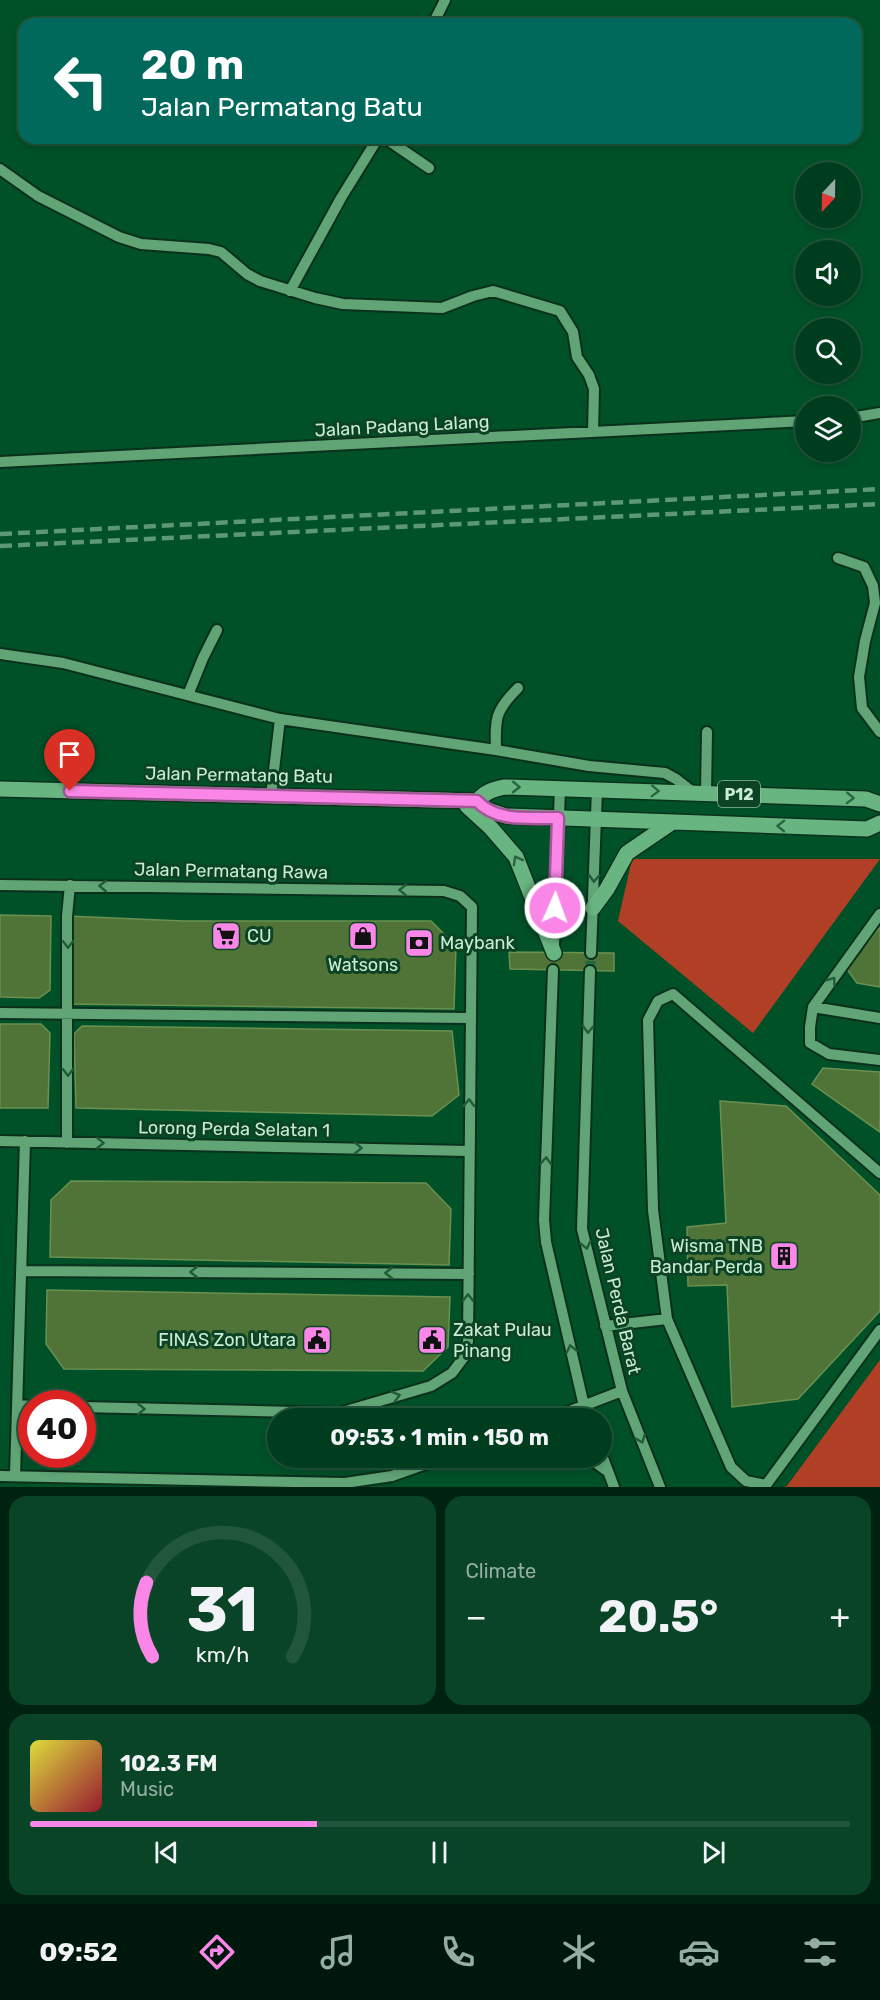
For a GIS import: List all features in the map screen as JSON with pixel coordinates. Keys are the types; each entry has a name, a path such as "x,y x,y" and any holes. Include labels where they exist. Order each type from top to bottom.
{"main road":[{"name":"P12","path":"477,801 493,789 505,787 866,799 880,804"},
{"name":"Jalan Permatang Batu","path":"0,789 460,800 477,801 485,809 506,816 671,823 867,829 880,823"},
{"path":"460,800 491,828 516,857 554,953"},
{"path":"593,908 607,889 627,853 671,823"}],"street":[{"path":"436,18 445,0"},
{"path":"290,291 374,144"},
{"path":"394,144 429,168"},
{"path":"0,169 38,196 119,237 141,244 221,252 247,274 290,291 343,304 442,308 493,291 560,310 573,332 577,357 589,375 594,389 593,432"},
{"path":"861,416 880,413"},
{"name":"Jalan Padang Lalang","path":"0,462 795,423"},
{"path":"838,558 864,567 873,586 875,603 859,677 862,708 880,732"},
{"path":"188,695 202,658 217,630"},
{"path":"0,654 63,663 280,719 496,750 589,766 666,773 700,793 707,732"},
{"path":"496,750 495,722 502,704 518,688"},
{"path":"271,796 280,719"},
{"path":"554,953 560,788"},
{"path":"591,953 597,789"},
{"name":"Jalan Permatang Rawa","path":"0,885 444,891 460,896 472,907 470,1018"},
{"path":"67,1143 67,916 70,885"},
{"path":"880,914 813,1007 810,1027 810,1043 829,1054 880,1060"},
{"path":"553,970 544,1220 546,1242 584,1406"},
{"name":"Jalan Perda Barat","path":"590,971 582,1229 622,1390 660,1487"},
{"path":"880,1173 673,994 658,1001 648,1020 653,1210 667,1319 730,1467 747,1481 766,1485 880,1330"},
{"path":"813,1007 880,1018"},
{"path":"0,1012 470,1018 468,1341 464,1357 452,1373 431,1386 339,1413 96,1407"},
{"name":"Lorong Perda Selatan 1","path":"0,1141 468,1151"},
{"path":"15,1476 25,1141"},
{"path":"21,1271 469,1274"},
{"path":"605,1326 667,1319"},
{"path":"579,1408 622,1390"},
{"path":"0,1476 345,1483 392,1482 422,1468"},
{"path":"603,1468 607,1471"},
{"path":"606,1468 614,1487"}],"shaded area":[{"path":"632,859 880,859 753,1033 618,921"},
{"path":"880,1360 880,1487 786,1487"}],"building":[{"path":"0,915 51,916 50,990 39,998 0,997"},
{"path":"67,916 184,921 431,921 456,946 454,1009 68,1004"},
{"path":"880,927 880,987 857,983 846,968"},
{"path":"509,952 614,953 614,971 510,969"},
{"path":"0,1024 41,1024 50,1033 48,1108 0,1108"},
{"path":"82,1026 452,1031 459,1095 432,1116 76,1108 74,1034"},
{"path":"823,1068 880,1072 880,1132 812,1084"},
{"name":"Wisma TNB Bandar Perda","path":"720,1101 786,1106 880,1195 880,1311 798,1399 732,1407 727,1285 688,1286 687,1227 726,1223"},
{"path":"71,1181 426,1183 451,1209 449,1265 50,1257 51,1200"},
{"path":"47,1290 450,1297 448,1347 423,1371 64,1369 46,1344"}],"tunnel":[{"path":"590,971 591,953"}],"railway":[{"path":"0,534 880,489"},
{"path":"0,546 880,504"}],"place":[{"name":"CU","path":"226,936"},
{"name":"Watsons","path":"363,936"},
{"name":"Maybank","path":"419,943"},
{"name":"Wisma TNB Bandar Perda","path":"784,1256"},
{"name":"FINAS Zon Utara","path":"317,1340"},
{"name":"Zakat Pulau Pinang","path":"432,1340"}],"route":[{"path":"70,791 477,801 485,809 495,814 558,818 555,908"}]}
